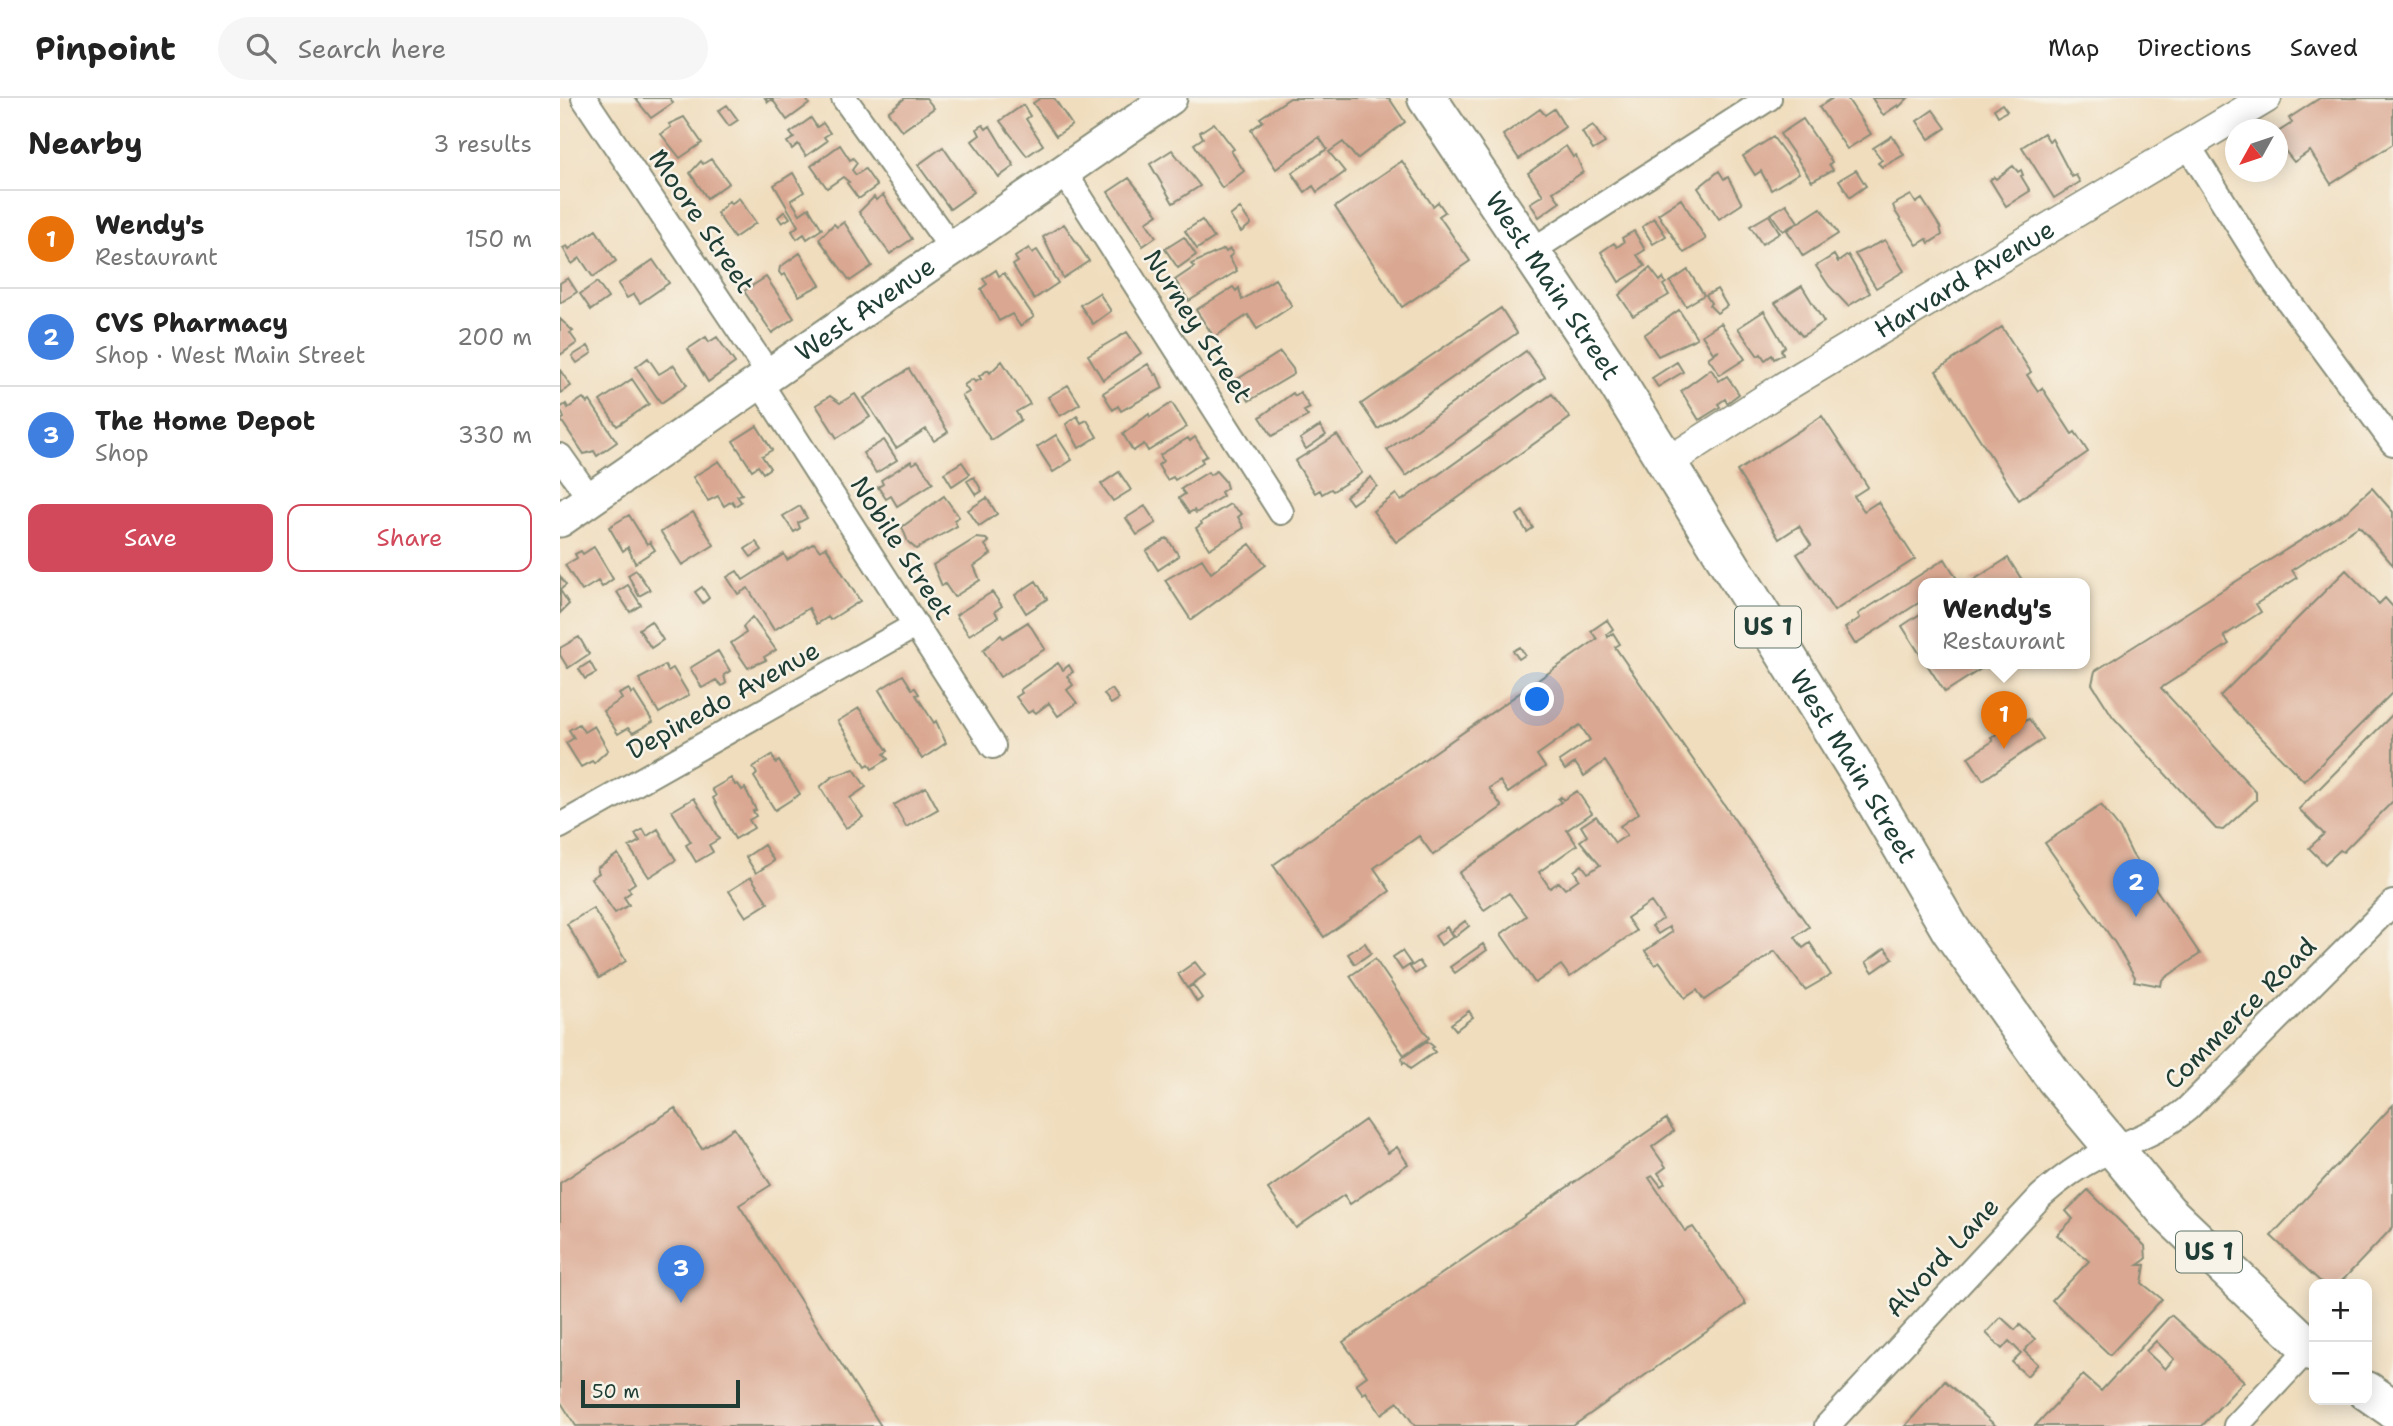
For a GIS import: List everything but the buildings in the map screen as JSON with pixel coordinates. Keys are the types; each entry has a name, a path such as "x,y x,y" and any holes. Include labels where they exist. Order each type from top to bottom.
{"main road":[{"name":"West Avenue","path":"560,520 1170,98"},
{"name":"West Main Street","path":"1427,98 1605,363 1665,464 1859,773 1950,929 2055,1078 2167,1212 2309,1347"},
{"path":"2372,1394 2393,1409"}],"street":[{"name":"Moore Street","path":"584,98 765,379"},
{"path":"844,98 953,250"},
{"path":"1530,252 1769,98"},
{"name":"Harvard Avenue","path":"1665,464 1784,387 2189,147 2266,98"},
{"path":"2189,147 2277,286 2393,443"},
{"name":"Nurney Street","path":"1064,172 1281,512"},
{"name":"Nobile Street","path":"765,379 993,746"},
{"path":"560,456 591,499"},
{"name":"Depinedo Avenue","path":"560,826 916,625"},
{"name":"Commerce Road","path":"2117,1149 2150,1135 2187,1109 2393,903"},
{"name":"Alvord Lane","path":"1827,1426 2040,1196 2059,1180 2095,1158 2117,1149"},
{"path":"2236,1426 2309,1353"}],"place":[{"name":"Wendy's","path":"2004,749"},
{"name":"CVS Pharmacy","path":"2136,917"},
{"name":"The Home Depot","path":"681,1303"}]}
